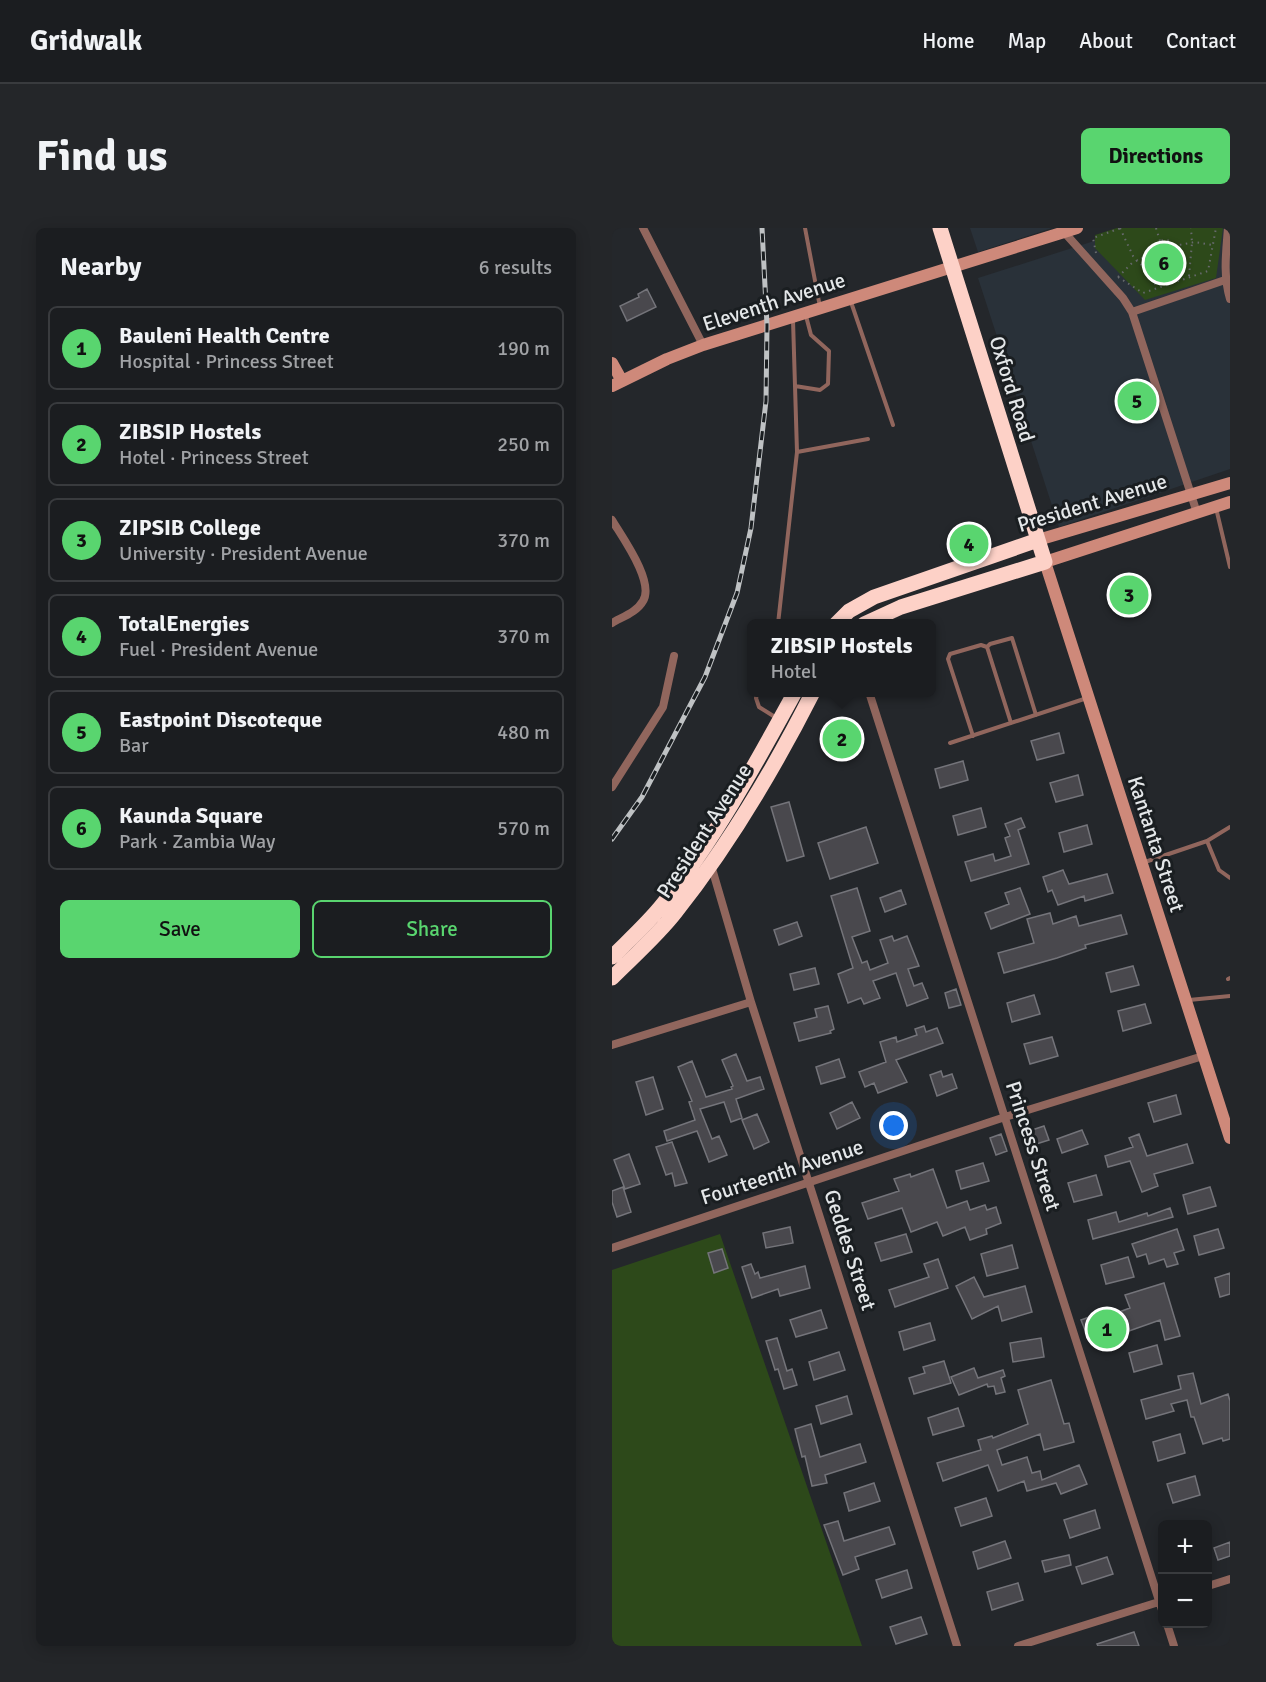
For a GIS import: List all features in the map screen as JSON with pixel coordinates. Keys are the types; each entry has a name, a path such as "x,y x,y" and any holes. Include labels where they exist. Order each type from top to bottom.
{"highway":[{"name":"Oxford Road","path":"940,228 1045,562"},
{"name":"President Avenue","path":"843,619 858,605 874,597 1038,540"},
{"name":"President Avenue","path":"873,619 1045,562"},
{"path":"957,568 963,588"},
{"path":"874,597 881,615"},
{"name":"President Avenue","path":"612,957 662,905 702,851 793,697"},
{"name":"President Avenue","path":"612,978 674,914 711,864 811,697"}],"street":[{"path":"643,228 703,345"},
{"name":"Eleventh Avenue","path":"617,383 703,345 952,267 1050,232 1065,232 1077,228"},
{"path":"1228,228 1225,280 1230,299"},
{"path":"1065,232 1123,298 1132,312 1197,513"},
{"path":"1132,312 1225,280"},
{"path":"612,363 617,383"},
{"name":"President Avenue","path":"1038,540 1230,483"},
{"name":"President Avenue","path":"1045,562 1230,502"},
{"path":"612,520 643,574 647,588 644,601 633,611 612,623"},
{"name":"Kantanta Street","path":"1045,562 1230,1138"},
{"path":"612,787 663,707 674,656"},
{"name":"Princess Street","path":"870,697 1158,1592"},
{"name":"Geddes Street","path":"711,864 751,1002 957,1646"},
{"path":"612,1045 751,1002"},
{"name":"Fourteenth Avenue","path":"612,1248 1005,1117 1203,1056"},
{"path":"1212,1585 1230,1579"},
{"path":"1018,1646 1158,1605"},
{"path":"1169,1628 1174,1646"}],"lane":[{"path":"805,228 821,307"},
{"path":"850,298 893,425"},
{"path":"795,386 820,390 828,384 829,351 811,335 805,312"},
{"path":"779,619 797,452 792,316"},
{"path":"797,452 868,439"},
{"path":"1216,507 1230,567"},
{"path":"987,647 990,644 1012,639 1036,715"},
{"path":"973,736 948,656 981,645 987,647"},
{"path":"987,647 1011,723"},
{"path":"756,697 759,707 780,720"},
{"path":"950,743 1088,698"},
{"path":"1141,863 1207,841 1230,827"},
{"path":"1207,841 1219,870 1230,878"},
{"path":"1185,1001 1230,996"}],"path":[{"path":"1096,253 1092,238 1121,228 1137,260 1151,275 1157,288"},
{"path":"1156,228 1160,241"},
{"path":"1189,276 1191,228"},
{"path":"1155,252 1137,260 1118,278 1143,292 1208,271 1216,228"},
{"path":"1174,246 1172,257 1165,260 1159,258 1155,252 1156,245 1160,241 1168,241 1174,246 1192,243 1212,245"},
{"path":"1165,260 1173,282"}],"shaded area":[{"path":"970,228 1052,228 978,252"},
{"path":"1135,228 1230,228 1230,469 1059,527 978,278"}],"green space":[{"path":"1117,228 1223,228 1216,278 1145,300 1095,248 1095,235"},
{"path":"720,1234 862,1646 612,1646 612,1270"}],"building":[{"path":"647,289 656,307 627,321 620,306 639,297 638,294"},
{"path":"1059,733 1064,753 1037,760 1031,741"},
{"path":"963,761 968,780 940,788 935,769"},
{"path":"1078,775 1083,795 1056,802 1050,783"},
{"path":"789,802 804,856 787,861 771,807"},
{"path":"981,808 986,827 958,835 953,816"},
{"path":"1021,818 1025,827 1018,830 1029,864 971,881 965,862 993,854 995,861 1011,856 1005,838 1010,836 1005,824"},
{"path":"1087,825 1092,844 1064,852 1059,833"},
{"path":"866,827 878,863 830,879 818,843"},
{"path":"1063,870 1069,884 1107,874 1113,893 1085,901 1084,896 1058,905 1052,890 1048,892 1043,877"},
{"path":"857,888 870,931 852,937 862,963 867,961 870,970 888,963 880,940 892,936 894,941 907,936 919,966 908,969 914,986 922,983 928,998 907,1006 896,973 873,981 880,998 864,1004 861,998 848,1003 838,974 853,968 831,896"},
{"path":"1020,888 1030,914 991,929 985,913 1009,904 1005,893"},
{"path":"901,890 906,904 885,912 880,898"},
{"path":"1050,913 1053,924 1076,916 1079,926 1121,915 1127,934 1085,945 1086,948 1004,973 998,953 1034,943 1027,919"},
{"path":"797,922 802,936 779,945 774,930"},
{"path":"1133,966 1139,985 1111,992 1106,973"},
{"path":"815,968 819,984 794,990 790,974"},
{"path":"956,989 961,1005 949,1008 945,993"},
{"path":"1034,995 1040,1014 1012,1022 1007,1003"},
{"path":"1145,1004 1151,1023 1123,1031 1118,1011"},
{"path":"828,1006 834,1029 830,1031 831,1033 799,1041 794,1023 817,1017 815,1009"},
{"path":"924,1026 926,1032 937,1028 943,1043 896,1060 907,1082 878,1093 874,1083 865,1087 859,1072 886,1062 880,1042 896,1037 897,1042 917,1035 915,1029"},
{"path":"1052,1037 1058,1056 1030,1064 1024,1044"},
{"path":"736,1054 747,1081 760,1077 764,1089 736,1099 742,1118 731,1122 724,1102 700,1109 712,1139 719,1136 727,1155 709,1162 697,1131 667,1141 664,1131 695,1120 689,1102 692,1101 678,1067 692,1061 706,1097 732,1089 733,1086 722,1060"},
{"path":"839,1059 845,1077 821,1084 816,1067"},
{"path":"941,1071 943,1077 952,1074 957,1088 937,1096 930,1075"},
{"path":"653,1077 663,1109 646,1115 636,1082"},
{"path":"1176,1095 1181,1114 1154,1122 1148,1103"},
{"path":"852,1102 860,1118 837,1129 830,1113"},
{"path":"757,1114 769,1142 754,1149 742,1120"},
{"path":"1044,1126 1049,1140 1033,1145 1029,1131"},
{"path":"1082,1130 1088,1144 1062,1153 1057,1139"},
{"path":"1001,1134 1007,1151 996,1155 990,1138"},
{"path":"1139,1134 1147,1156 1187,1144 1193,1163 1154,1174 1158,1186 1142,1192 1130,1161 1108,1167 1105,1156 1133,1147 1129,1138"},
{"path":"672,1142 687,1183 675,1186 672,1173 666,1175 656,1147"},
{"path":"629,1154 640,1184 625,1189 614,1160"},
{"path":"983,1163 989,1181 961,1189 956,1171"},
{"path":"933,1169 947,1208 967,1201 970,1210 985,1205 987,1210 996,1207 1001,1223 986,1229 987,1234 970,1240 965,1227 943,1236 937,1222 911,1232 902,1208 868,1219 862,1203 899,1191 894,1179 910,1174 911,1177"},
{"path":"1096,1175 1102,1195 1074,1202 1068,1183"},
{"path":"623,1187 631,1212 617,1217 612,1202 612,1191"},
{"path":"1210,1187 1216,1206 1188,1214 1183,1195"},
{"path":"1170,1208 1173,1217 1093,1239 1088,1220 1116,1212 1119,1222 1147,1213 1148,1216"},
{"path":"790,1227 793,1243 766,1248 763,1233"},
{"path":"1177,1229 1184,1250 1174,1253 1178,1264 1167,1267 1164,1259 1149,1264 1146,1254 1137,1257 1132,1244"},
{"path":"1218,1229 1224,1248 1199,1255 1194,1236"},
{"path":"906,1234 912,1252 881,1261 875,1243"},
{"path":"1012,1245 1018,1268 987,1276 981,1254"},
{"path":"722,1249 728,1268 714,1273 708,1253"},
{"path":"1128,1257 1134,1277 1106,1284 1101,1265"},
{"path":"938,1259 948,1288 895,1307 889,1290 929,1277 924,1264"},
{"path":"751,1264 755,1274 758,1272 760,1278 805,1266 810,1288 780,1296 778,1289 752,1298 742,1267"},
{"path":"1230,1273 1230,1294 1220,1297 1215,1278"},
{"path":"974,1277 984,1297 1025,1286 1032,1312 1002,1321 998,1306 972,1319 956,1286"},
{"path":"1164,1283 1180,1336 1165,1340 1160,1320 1112,1337 1109,1327 1087,1335 1081,1320 1095,1315 1097,1320 1130,1308 1125,1295"},
{"path":"821,1310 827,1328 796,1337 790,1320"},
{"path":"930,1323 935,1340 904,1350 899,1332"},
{"path":"777,1338 787,1371 792,1369 797,1385 784,1389 766,1341"},
{"path":"1041,1338 1044,1357 1013,1362 1010,1343"},
{"path":"1157,1345 1162,1364 1134,1372 1129,1353"},
{"path":"839,1352 845,1370 814,1380 809,1362"},
{"path":"944,1361 951,1383 914,1394 909,1378 925,1373 923,1367"},
{"path":"974,1368 978,1378 1003,1370 1005,1376 1001,1378 1005,1392 996,1394 994,1386 988,1387 987,1384 959,1395 951,1377"},
{"path":"1193,1373 1201,1404 1228,1394 1230,1439 1223,1441 1222,1438 1203,1444 1194,1417 1191,1417 1187,1400 1171,1404 1174,1411 1146,1419 1141,1400 1181,1389 1178,1376"},
{"path":"1051,1380 1064,1424 1069,1423 1074,1442 1044,1450 1040,1434 997,1450 1002,1465 1027,1457 1032,1473 1040,1471 1042,1480 1079,1465 1087,1484 1061,1494 1056,1483 1027,1491 1024,1481 998,1491 988,1465 943,1481 937,1463 981,1450 978,1440 992,1436 993,1438 1028,1424 1018,1390"},
{"path":"847,1396 852,1414 821,1424 816,1406"},
{"path":"958,1408 964,1426 933,1435 928,1418"},
{"path":"811,1424 820,1457 860,1444 866,1462 825,1475 827,1483 812,1486 805,1456 802,1457 795,1429"},
{"path":"1180,1434 1185,1453 1158,1461 1153,1442"},
{"path":"1195,1476 1200,1495 1173,1503 1167,1484"},
{"path":"874,1483 880,1501 849,1511 844,1493"},
{"path":"986,1498 992,1516 961,1526 955,1508"},
{"path":"1095,1510 1100,1528 1070,1538 1064,1520"},
{"path":"838,1521 844,1541 889,1527 895,1544 855,1557 859,1569 843,1575 824,1525"},
{"path":"1005,1541 1011,1558 978,1569 973,1552"},
{"path":"1230,1542 1230,1556 1218,1560 1214,1548"},
{"path":"1069,1555 1071,1565 1045,1572 1042,1561"},
{"path":"1107,1557 1113,1574 1082,1584 1076,1567"},
{"path":"907,1570 912,1588 882,1598 876,1580"},
{"path":"1018,1583 1023,1600 992,1610 987,1592"},
{"path":"921,1617 927,1634 896,1644 890,1627"},
{"path":"1134,1632 1139,1646 1098,1646 1097,1644"}],"railway":[{"path":"612,839 642,797 705,677 737,593 751,528 766,401 767,325 762,228"}],"place":[{"name":"Kaunda Square","path":"1164,263"},
{"name":"Eastpoint Discoteque","path":"1137,401"},
{"name":"TotalEnergies","path":"969,544"},
{"name":"ZIPSIB College","path":"1129,595"},
{"name":"ZIBSIP Hostels","path":"842,739"},
{"name":"Bauleni Health Centre","path":"1107,1329"}]}
